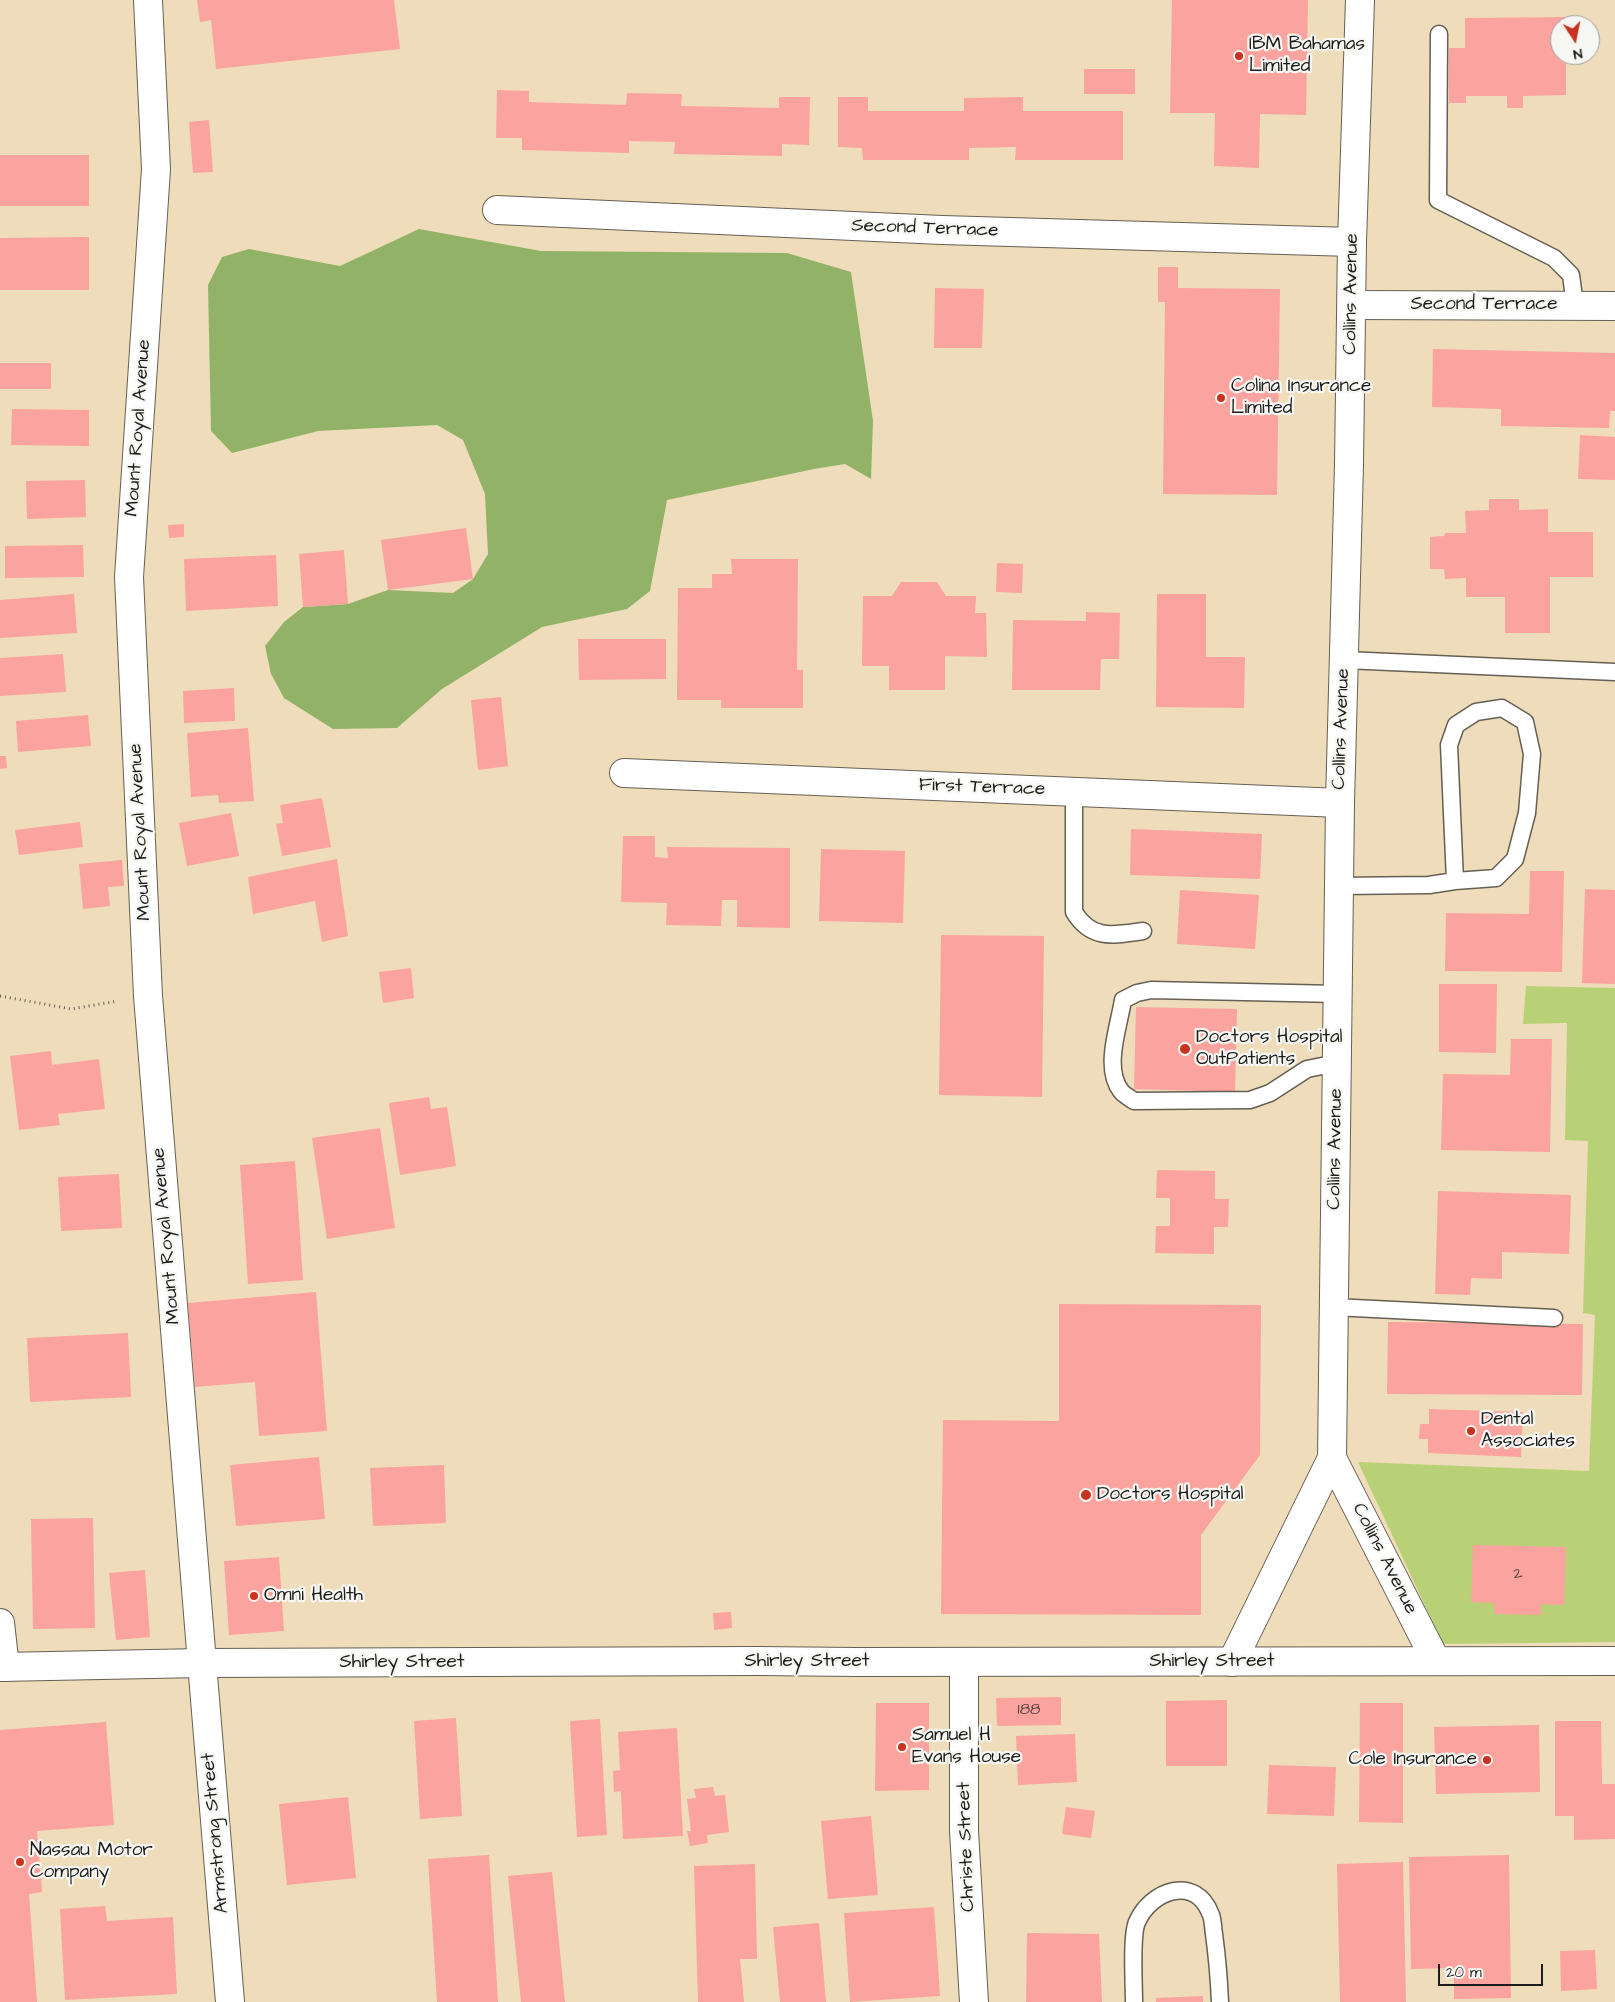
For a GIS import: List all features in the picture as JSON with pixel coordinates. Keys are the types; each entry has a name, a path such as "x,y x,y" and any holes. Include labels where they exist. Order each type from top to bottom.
{"main road":[{"name":"Mount Royal Avenue","path":"148,0 156,169 129,577 148,996 202,1663"},
{"name":"Collins Avenue","path":"1232,1662 1332,1458 1340,803 1345,660 1352,242 1360,0"},
{"name":"Second Terrace","path":"497,210 942,230 1352,242"},
{"name":"Second Terrace","path":"1352,305 1615,306"},
{"name":"First Terrace","path":"624,773 1340,803"},
{"name":"Collins Avenue","path":"1332,1458 1436,1661"},
{"path":"0,1622 2,1667"},
{"name":"Shirley Street","path":"2,1667 202,1663 1615,1661"},
{"name":"Christe Street","path":"964,1662 964,1832 974,2002"},
{"name":"Armstrong Street","path":"202,1663 230,2002"}],"lane":[{"path":"1439,34 1438,200 1554,258 1571,275 1574,305"},
{"path":"1345,660 1615,672"},
{"path":"1339,886 1429,885 1496,878 1515,859 1527,813 1532,754 1526,722 1502,708 1476,712 1456,725 1448,745 1456,881"},
{"path":"1074,792 1074,912 1081,924 1095,932 1112,936 1143,931"},
{"path":"1337,1064 1307,1070 1270,1093 1250,1100 1134,1101 1121,1091 1112,1069 1115,1037 1122,1000 1137,993 1151,990 1338,994"},
{"path":"1334,1307 1554,1318"},
{"path":"1134,2002 1136,1924 1144,1910 1162,1894 1187,1890 1201,1897 1211,1915 1218,1960 1220,2002"}],"path":[{"path":"0,996 71,1009 148,996"}],"green space":[{"path":"419,229 541,251 787,253 851,272 873,421 871,479 845,464 667,500 650,591 627,609 542,627 442,689 397,728 333,729 284,698 271,674 265,646 284,622 303,607 348,604 388,590 453,593 473,579 488,554 485,494 463,440 437,425 318,431 232,453 211,431 208,285 222,257 249,249 340,266"},
{"path":"1526,986 1615,988 1615,1642 1443,1644 1358,1462 1589,1471 1595,1315 1583,1313 1588,1141 1565,1140 1567,1023 1523,1024"}],"building":[{"path":"197,0 394,0 400,49 216,69 211,20 200,22"},
{"name":"IBM Bahamas Limited","path":"1172,0 1308,0 1306,115 1260,114 1259,168 1214,166 1215,113 1170,113"},
{"path":"1550,17 1550,65 1566,65 1566,95 1523,96 1523,108 1507,108 1507,96 1466,96 1466,103 1449,103 1449,48 1465,48 1465,18"},
{"path":"1084,69 1135,69 1135,94 1084,94"},
{"path":"497,90 529,91 529,102 626,105 627,93 682,94 681,106 779,108 779,97 810,97 809,145 782,144 782,156 674,154 675,142 629,141 629,153 522,150 522,138 496,138"},
{"path":"838,97 868,97 868,111 964,111 964,98 1023,97 1023,111 1123,111 1123,160 1015,160 1016,147 969,148 969,160 863,160 862,148 838,147"},
{"path":"209,120 213,172 193,173 189,122"},
{"path":"0,155 89,155 89,206 0,206"},
{"path":"89,237 89,290 0,290 0,238"},
{"name":"Colina Insurance Limited","path":"1158,267 1178,267 1178,288 1280,289 1277,495 1163,494 1165,302 1158,302"},
{"path":"935,288 984,289 982,348 934,348"},
{"path":"1433,349 1615,353 1615,411 1610,411 1609,428 1501,426 1501,409 1432,407"},
{"path":"0,363 51,363 51,389 0,389"},
{"path":"12,409 89,410 89,446 11,445"},
{"path":"1580,435 1615,437 1615,480 1578,479"},
{"path":"85,480 86,517 27,519 26,481"},
{"path":"1489,499 1519,499 1519,510 1548,509 1548,532 1593,532 1593,577 1550,577 1550,633 1505,633 1505,597 1466,597 1466,578 1445,579 1444,569 1430,569 1430,537 1444,536 1445,533 1466,533 1465,511 1489,510"},
{"path":"184,524 184,537 169,538 168,525"},
{"path":"466,528 473,579 388,590 381,540"},
{"path":"83,545 84,577 5,578 5,546"},
{"path":"344,550 348,604 303,607 299,554"},
{"path":"276,555 278,606 186,611 184,559"},
{"path":"731,559 798,559 797,670 803,670 803,708 721,708 721,700 677,700 678,588 712,588 712,574 732,574"},
{"path":"997,563 1023,564 1022,593 996,592"},
{"path":"901,582 937,582 946,596 976,596 975,613 986,613 987,657 945,656 945,690 889,690 889,666 862,666 863,596 892,596"},
{"path":"74,594 77,633 0,638 0,600"},
{"path":"1157,594 1206,594 1206,657 1245,657 1244,708 1156,707"},
{"path":"1086,612 1120,613 1119,659 1101,659 1100,690 1012,690 1013,620 1086,621"},
{"path":"578,639 666,639 666,679 579,680"},
{"path":"63,654 66,692 0,696 0,658"},
{"path":"234,688 235,721 184,723 183,691"},
{"path":"501,697 508,766 478,770 471,700"},
{"path":"88,715 91,746 18,752 16,721"},
{"path":"248,728 254,801 219,803 218,795 191,797 187,733"},
{"path":"0,756 6,756 7,768 0,769"},
{"path":"322,798 331,847 282,856 276,824 283,823 280,805"},
{"path":"231,813 239,856 187,866 179,823"},
{"path":"80,822 83,847 19,855 15,830"},
{"path":"1131,829 1262,834 1260,879 1130,875"},
{"path":"623,836 655,836 655,857 668,858 667,847 790,848 790,928 737,927 737,900 722,900 721,926 666,925 667,903 621,902"},
{"path":"821,849 905,851 903,923 819,921"},
{"path":"337,859 348,936 322,942 315,901 253,914 248,877"},
{"path":"122,860 124,886 108,887 110,906 83,909 79,864"},
{"path":"1530,871 1564,871 1562,972 1445,971 1446,913 1529,914"},
{"path":"1585,889 1615,890 1615,984 1582,983"},
{"path":"1180,890 1259,895 1255,949 1177,944"},
{"path":"941,935 1044,936 1042,1097 939,1095"},
{"path":"411,968 414,998 383,1003 379,972"},
{"path":"1439,984 1497,984 1496,1053 1439,1052"},
{"name":"Doctors Hospital OutPatients","path":"1136,1007 1237,1009 1235,1092 1134,1089"},
{"path":"1511,1039 1552,1039 1550,1152 1441,1150 1443,1074 1510,1075"},
{"path":"51,1051 52,1065 99,1059 105,1109 58,1114 60,1125 19,1130 10,1056"},
{"path":"429,1097 431,1109 447,1107 456,1166 400,1175 389,1103"},
{"path":"380,1128 395,1228 327,1239 312,1138"},
{"path":"295,1161 303,1280 248,1284 240,1165"},
{"path":"1157,1170 1215,1171 1215,1199 1229,1199 1228,1227 1214,1227 1214,1254 1155,1253 1156,1226 1170,1226 1170,1198 1156,1198"},
{"path":"119,1174 122,1228 61,1231 58,1177"},
{"path":"1438,1191 1571,1195 1569,1254 1502,1252 1502,1279 1471,1278 1470,1295 1435,1294"},
{"path":"316,1292 327,1431 259,1436 255,1382 195,1387 188,1303"},
{"name":"Doctors Hospital","path":"1059,1304 1261,1305 1260,1455 1201,1535 1201,1615 941,1614 943,1420 1059,1421"},
{"path":"1388,1322 1583,1324 1582,1395 1387,1394"},
{"path":"128,1333 131,1397 30,1402 27,1338"},
{"name":"Dental Associates","path":"1429,1409 1523,1412 1521,1457 1428,1453 1428,1439 1419,1439 1420,1424 1429,1424"},
{"path":"319,1457 325,1519 236,1526 230,1465"},
{"path":"444,1465 446,1523 373,1526 370,1468"},
{"path":"93,1518 95,1628 33,1629 31,1519"},
{"path":"1473,1545 1566,1547 1564,1605 1541,1604 1541,1615 1494,1614 1494,1603 1471,1602"},
{"name":"Omni Health","path":"279,1557 284,1631 229,1635 224,1561"},
{"path":"145,1570 150,1637 116,1640 109,1573"},
{"path":"731,1612 732,1628 714,1630 713,1613"},
{"path":"1061,1697 1061,1725 997,1726 996,1698"},
{"path":"1227,1700 1227,1766 1166,1766 1166,1701"},
{"name":"Samuel H Evans House","path":"876,1703 929,1703 929,1790 875,1791"},
{"path":"1360,1703 1403,1703 1403,1823 1359,1822"},
{"path":"456,1718 462,1816 420,1819 414,1721"},
{"path":"600,1719 607,1835 577,1837 570,1721"},
{"path":"1555,1721 1601,1721 1602,1784 1615,1784 1615,1839 1574,1840 1574,1816 1555,1816"},
{"name":"Nassau Motor Company","path":"106,1722 114,1825 37,1831 42,1892 29,1894 37,2002 0,2002 0,1730"},
{"name":"Cole Insurance","path":"1539,1725 1540,1792 1436,1794 1434,1727"},
{"path":"677,1728 683,1836 623,1839 621,1791 614,1792 613,1771 620,1770 618,1732"},
{"path":"1075,1734 1077,1782 1018,1785 1016,1736"},
{"path":"1269,1765 1336,1767 1334,1816 1267,1814"},
{"path":"713,1787 715,1796 725,1795 729,1832 707,1835 708,1843 690,1846 687,1831 691,1831 687,1799 696,1798 694,1789"},
{"path":"348,1797 356,1878 287,1885 279,1804"},
{"path":"1066,1807 1095,1811 1091,1838 1062,1834"},
{"path":"871,1816 878,1895 828,1899 821,1821"},
{"path":"489,1855 498,2002 437,2002 428,1859"},
{"path":"1509,1855 1511,1998 1454,1999 1454,1968 1411,1969 1409,1857"},
{"path":"1403,1862 1406,2002 1340,2002 1337,1864"},
{"path":"755,1864 757,1959 740,1959 744,2002 698,2002 694,1866"},
{"path":"552,1872 565,2002 521,2002 508,1876"},
{"path":"105,1906 107,1921 173,1917 177,1994 65,2000 60,1909"},
{"path":"934,1907 940,1996 850,2002 844,1913"},
{"path":"819,1923 826,2002 780,2002 773,1927"},
{"path":"1027,1933 1099,1934 1102,2002 1026,2002"},
{"path":"1595,1950 1597,1989 1561,1991 1560,1951"},
{"path":"1203,1996 1203,2002 1156,2002 1156,1998"}],"place":[{"name":"IBM Bahamas Limited","path":"1239,56"},
{"name":"Colina Insurance Limited","path":"1221,398"},
{"name":"Doctors Hospital OutPatients","path":"1185,1049"},
{"name":"Dental Associates","path":"1471,1431"},
{"name":"Doctors Hospital","path":"1086,1495"},
{"name":"Omni Health","path":"254,1596"},
{"name":"Samuel H Evans House","path":"902,1747"},
{"name":"Cole Insurance","path":"1487,1760"},
{"name":"Nassau Motor Company","path":"20,1862"}]}
